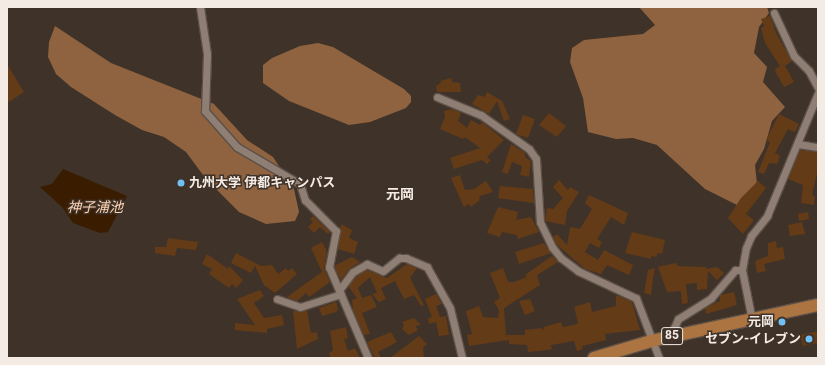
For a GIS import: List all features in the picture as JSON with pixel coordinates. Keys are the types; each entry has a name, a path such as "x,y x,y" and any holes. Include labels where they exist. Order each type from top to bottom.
{"main road":[{"name":"85","path":"594,358 651,341 818,305"}],"street":[{"path":"200,7 207,54 205,111 237,147 300,184 305,200 336,231 328,267 341,291 351,324 368,358"},
{"path":"774,13 794,56 809,71 818,88"},
{"path":"752,320 742,270 751,236 767,216 818,93"},
{"path":"437,96 481,115 529,150 536,159 540,222 552,247 561,258 578,270 636,298 651,341 659,358"},
{"path":"798,144 818,148"},
{"path":"277,299 300,308 341,291 353,272 367,264 383,271 400,258 406,258 427,267 450,308 462,358"},
{"path":"676,336 674,328 678,319 711,298 735,270 742,270"}],"shaded area":[{"path":"639,7 767,7 769,13 759,27 754,53 767,67 763,82 785,107 772,121 764,149 755,165 757,184 741,207 705,189 657,145 633,138 616,139 588,132 583,98 570,62 572,48 584,40 643,34 655,25"},
{"path":"55,26 111,63 214,104 247,140 273,157 294,189 299,212 295,221 266,224 239,212 206,179 186,152 164,137 142,130 115,115 71,87 56,74 48,57 49,42"},
{"path":"318,43 333,47 404,89 411,96 411,102 406,108 370,122 349,125 289,101 263,83 263,65 272,58 300,46"}],"water":[{"name":"神子浦池","path":"63,169 127,196 108,232 100,233 73,223 62,207 40,187 52,184"}],"building":[{"path":"770,16 777,35 792,61 785,66 794,82 784,87 775,69 780,66 765,43 761,28 764,26 761,19"},
{"path":"7,64 24,92 9,102 7,98"},
{"path":"451,78 452,82 460,83 461,92 437,92 436,86 441,83 440,81"},
{"path":"487,92 502,101 510,119 504,121 497,101 489,114 472,104 478,95 485,97"},
{"path":"452,109 461,113 458,121 467,128 471,120 480,125 482,122 504,140 487,157 491,160 487,164 482,160 454,169 450,158 480,148 465,137 463,139 440,129 445,117 444,111"},
{"path":"549,113 566,126 557,137 539,125"},
{"path":"779,114 799,124 795,132 788,129 775,153 780,156 777,164 769,163 764,174 758,172 770,142 766,140"},
{"path":"523,115 535,119 528,138 516,134"},
{"path":"511,144 525,153 525,157 531,161 529,177 520,175 522,166 512,162 508,174 502,172"},
{"path":"800,150 818,152 818,169 812,195 815,196 814,205 801,203 803,185 788,179"},
{"path":"460,175 465,190 474,189 486,181 493,192 480,196 479,201 471,207 469,204 464,207 451,178"},
{"path":"559,180 568,190 570,187 579,192 567,211 565,225 545,221 547,208 553,209 563,198 553,187"},
{"path":"758,181 766,188 746,214 754,220 743,234 728,218 741,198"},
{"path":"500,186 533,189 534,203 498,198"},
{"path":"589,195 628,213 624,225 611,217 597,239 602,242 599,248 590,243 585,252 598,260 604,250 633,265 629,275 607,265 601,274 585,269 556,244 553,237 557,234 567,245 570,227 580,229 592,209 585,203"},
{"path":"498,207 518,212 516,220 531,217 539,232 518,239 517,235 502,232 500,237 487,233"},
{"path":"808,212 809,219 799,221 798,214"},
{"path":"313,216 330,232 328,234 320,227 314,233 308,227 313,222 310,219"},
{"path":"802,222 805,234 790,236 788,225"},
{"path":"341,224 352,230 349,238 358,242 354,254 338,249"},
{"path":"632,232 665,240 662,254 657,253 657,257 651,256 651,259 625,253"},
{"path":"168,238 198,242 196,250 177,248 175,256 155,253 155,247 166,247"},
{"path":"776,241 777,248 783,247 785,259 764,264 766,271 757,273 755,261 768,256 768,243"},
{"path":"322,242 327,251 324,269 330,282 309,297 306,293 297,301 287,297 322,272 311,248"},
{"path":"544,243 551,253 519,264 515,252"},
{"path":"236,253 261,266 272,265 278,274 286,268 288,271 292,268 297,274 275,293 264,285 255,266 251,273 231,263"},
{"path":"207,254 228,269 229,266 243,280 236,288 232,284 229,288 209,274 212,269 202,264"},
{"path":"552,256 558,262 537,275 540,285 504,308 506,335 525,335 525,330 542,328 543,331 544,327 561,322 563,327 574,325 578,323 574,307 590,302 592,312 616,306 616,296 632,302 640,330 605,334 606,340 582,346 583,349 577,351 574,341 551,345 552,349 548,350 528,352 527,345 509,344 509,340 469,346 467,335 472,334 466,311 479,306 483,317 498,318 499,310 494,302 500,298 490,273 503,268 508,282 514,282 527,277 525,275"},
{"path":"352,257 360,262 349,269 341,280 334,266"},
{"path":"676,263 678,266 706,267 706,269 717,267 724,273 717,280 708,271 707,289 697,290 697,283 686,284 688,303 682,304 681,291 667,292 658,267"},
{"path":"407,264 417,268 410,278 424,305 421,306 414,295 404,299 395,281 381,288 386,299 379,302 372,294 377,293 370,277 358,288 362,298 371,295 377,307 362,313 370,334 364,335 353,311 352,300 357,298 348,286 356,276 367,270 387,278"},
{"path":"655,268 651,295 644,293 648,270"},
{"path":"260,290 264,296 254,303 264,318 282,315 284,325 267,329 267,333 235,330 235,323 255,325 237,299"},
{"path":"734,292 737,305 706,314 705,308 720,301 720,295"},
{"path":"436,294 442,304 436,306 440,317 446,316 449,335 439,336 436,322 429,324 428,318 432,317 425,299"},
{"path":"530,299 535,311 525,315 519,301"},
{"path":"336,302 338,309 336,312 322,316 319,308"},
{"path":"307,310 311,333 317,332 318,339 297,349 293,311"},
{"path":"414,318 421,325 415,326 418,330 409,335 402,329 404,325 402,322"},
{"path":"346,327 348,338 344,339 348,351 355,348 360,358 331,358 329,353 333,350 330,331"},
{"name":"セブン-イレブン","path":"818,331 818,343 803,346 800,335"},
{"path":"391,332 397,342 378,352 381,358 375,358 367,342"},
{"path":"419,336 427,344 423,348 424,358 390,358"}],"place":[{"name":"九州大学 伊都キャンパス","path":"181,183"},
{"name":"元岡","path":"782,322"},
{"name":"セブン-イレブン","path":"809,339"}],"district":[{"name":"元岡","path":"400,194"}]}
